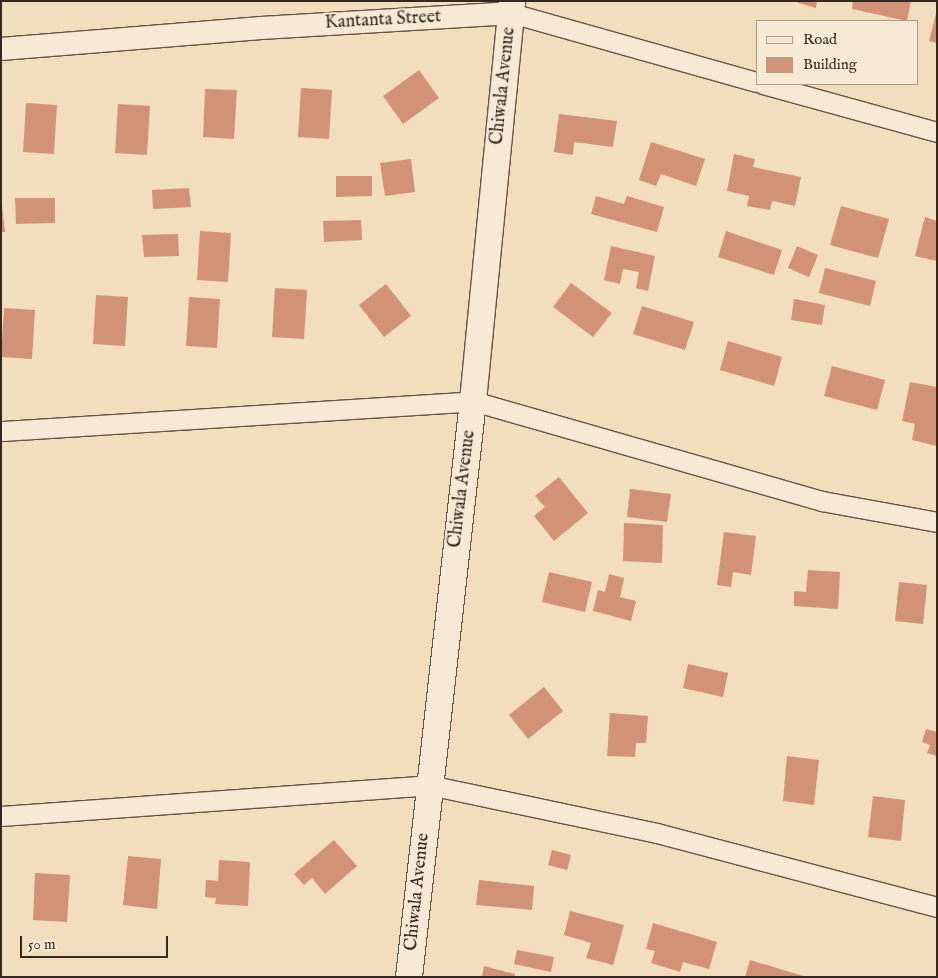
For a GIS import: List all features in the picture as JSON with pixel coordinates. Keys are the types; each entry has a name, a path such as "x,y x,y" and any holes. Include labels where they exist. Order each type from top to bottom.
{"main road":[{"name":"Chiwala Avenue","path":"409,977 473,401 512,7"}],"street":[{"name":"Kantanta Street","path":"1,49 512,7 756,82"},
{"path":"768,85 937,132"},
{"path":"1,431 473,401 822,501 937,522"},
{"path":"1,816 429,785 658,833 937,908"}],"building":[{"path":"793,1 817,1 816,8"},
{"path":"853,1 911,1 907,20 852,9"},
{"path":"937,14 937,43 929,41"},
{"path":"419,70 439,98 403,124 383,96"},
{"path":"301,88 332,90 329,139 298,137"},
{"path":"205,89 237,90 234,139 203,137"},
{"path":"26,103 57,105 54,154 23,152"},
{"path":"118,104 150,106 147,155 115,153"},
{"path":"559,114 617,121 613,147 574,142 573,155 554,152"},
{"path":"651,142 705,159 696,186 661,174 656,186 639,180"},
{"path":"734,154 755,159 753,167 801,177 795,206 772,201 770,210 747,206 749,196 727,191"},
{"path":"411,159 415,192 385,196 380,163"},
{"path":"336,176 372,176 372,196 336,197"},
{"path":"189,188 191,207 153,209 152,190"},
{"path":"1,196 5,232 1,232"},
{"path":"596,196 624,204 627,196 664,207 657,232 591,214"},
{"path":"15,198 55,198 55,223 16,224"},
{"path":"841,206 889,219 878,258 830,245"},
{"path":"925,217 937,221 937,261 915,256"},
{"path":"361,220 362,240 324,242 323,221"},
{"path":"200,231 231,233 228,282 197,280"},
{"path":"726,231 782,250 774,275 718,257"},
{"path":"178,234 179,256 144,257 142,235"},
{"path":"611,246 655,256 648,291 636,288 639,272 623,269 620,284 604,280"},
{"path":"797,246 818,255 809,277 788,268"},
{"path":"825,268 876,281 870,306 819,293"},
{"path":"571,283 612,313 593,337 553,307"},
{"path":"386,284 411,316 384,337 359,305"},
{"path":"275,288 307,290 304,339 272,337"},
{"path":"96,295 128,297 125,346 93,344"},
{"path":"189,297 220,299 217,348 186,346"},
{"path":"794,299 825,305 822,325 791,320"},
{"path":"642,306 694,322 685,350 633,334"},
{"path":"4,308 35,310 32,359 1,357"},
{"path":"728,341 782,357 774,386 720,370"},
{"path":"832,366 885,380 877,410 824,396"},
{"path":"910,382 937,387 937,446 912,440 915,424 902,421"},
{"path":"559,477 588,513 554,541 534,516 545,507 535,496"},
{"path":"630,489 671,494 667,522 627,517"},
{"path":"624,523 663,525 662,563 623,561"},
{"path":"724,532 756,536 751,575 733,572 731,587 717,585"},
{"path":"808,570 840,572 838,609 794,606 794,591 806,592"},
{"path":"549,572 592,582 585,612 542,602"},
{"path":"609,574 624,578 620,597 636,601 631,621 593,611 598,590 605,592"},
{"path":"899,582 927,585 923,624 895,621"},
{"path":"688,664 728,673 723,697 683,688"},
{"path":"544,687 563,711 528,739 509,715"},
{"path":"610,713 648,716 646,743 636,743 635,757 607,756"},
{"path":"926,729 937,732 937,756 927,753 930,745 922,742"},
{"path":"787,756 819,760 814,805 783,801"},
{"path":"873,796 905,800 901,841 868,837"},
{"path":"334,840 357,866 325,894 312,878 304,885 294,874"},
{"path":"552,850 571,855 567,870 548,865"},
{"path":"128,856 161,859 157,909 123,905"},
{"path":"219,860 250,862 248,906 215,904 216,898 205,897 206,880 218,881"},
{"path":"35,873 70,875 67,922 33,920"},
{"path":"479,880 534,886 532,910 476,905"},
{"path":"570,911 624,925 613,965 586,958 591,943 564,935"},
{"path":"653,923 717,942 709,969 683,962 680,972 651,963 655,951 646,949"},
{"path":"517,950 554,957 551,972 514,964"},
{"path":"750,960 803,976 803,977 745,977"},
{"path":"484,966 515,974 515,977 482,977"}]}
